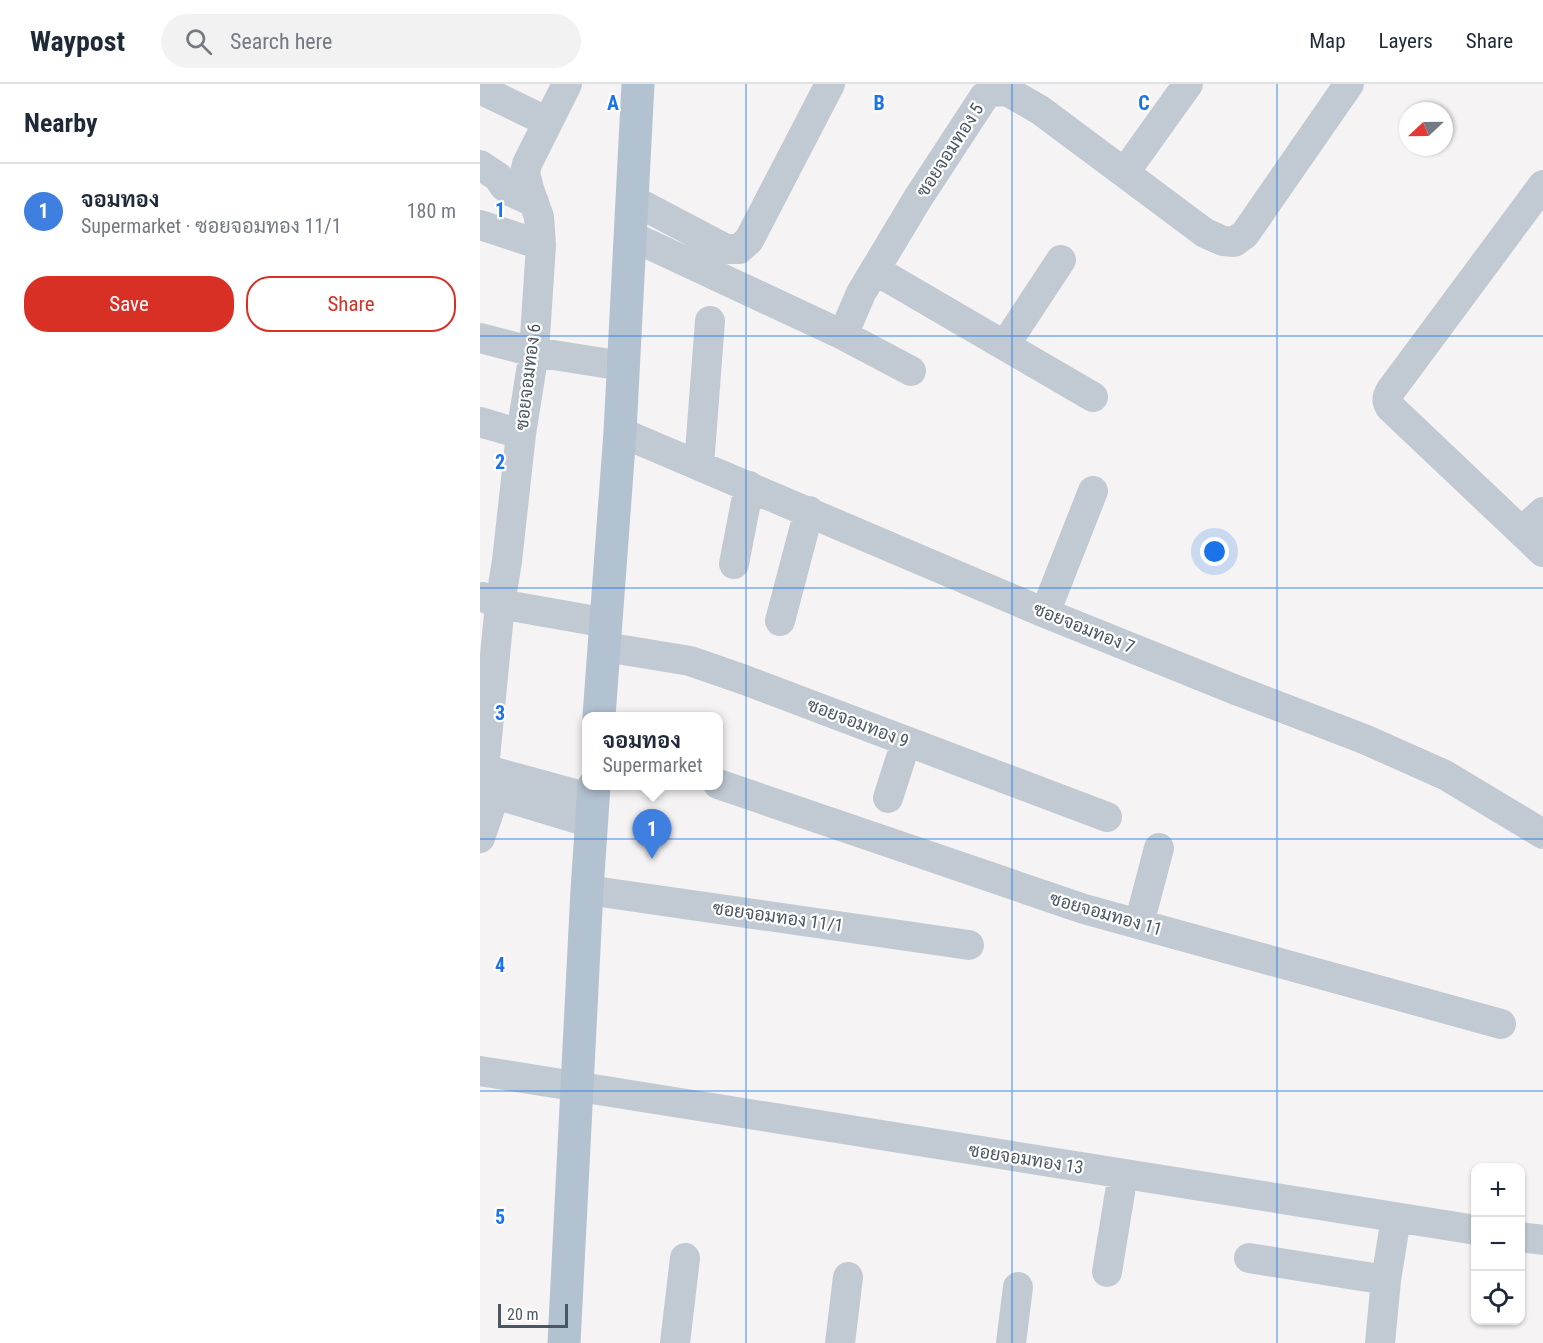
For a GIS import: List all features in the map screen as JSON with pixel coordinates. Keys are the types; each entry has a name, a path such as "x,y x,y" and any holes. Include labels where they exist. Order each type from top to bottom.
{"main road":[{"path":"599,712 620,432 638,84"},
{"path":"564,1343 592,802"}],"street":[{"name":"ซอยจอมทอง 6","path":"480,838 490,600 507,561 521,435 534,352 541,245 539,217 525,173 527,164 567,84"},
{"path":"631,199 726,249 739,249 749,240 830,84"},
{"path":"1125,172 1188,84"},
{"name":"ซอยจอมทอง 5","path":"843,335 861,293 918,198 984,97 991,92 1007,91 1021,98 1125,172 1205,233 1223,241 1234,242 1245,234 1349,84"},
{"path":"480,89 548,122"},
{"path":"480,165 498,177 504,186 534,202"},
{"path":"1543,185 1391,390 1387,400 1390,407 1532,522 1543,552"},
{"path":"480,225 541,245"},
{"path":"629,235 843,335 911,371"},
{"path":"1005,345 1061,260"},
{"path":"875,270 1093,397"},
{"path":"699,465 710,321"},
{"path":"480,339 534,352 623,366"},
{"path":"480,422 521,435"},
{"name":"ซอยจอมทอง 7","path":"620,432 1045,613 1364,739 1445,775 1543,834"},
{"path":"734,564 749,486"},
{"path":"1045,613 1093,491"},
{"path":"780,621 810,511"},
{"name":"ซอยจอมทอง 9","path":"490,600 742,679 1107,817"},
{"path":"888,798 906,742"},
{"path":"484,782 592,802"},
{"name":"ซอยจอมทอง 11","path":"723,786 1084,909 1501,1024"},
{"path":"1139,924 1159,848"},
{"name":"ซอยจอมทอง 11/1","path":"587,890 969,945"},
{"name":"ซอยจอมทอง 13","path":"480,1071 1471,1229"},
{"path":"1107,1272 1123,1174"},
{"path":"1380,1343 1386,1280 1396,1218"},
{"path":"1525,1238 1543,1240"},
{"path":"675,1343 685,1258"},
{"path":"1249,1258 1386,1280"},
{"path":"840,1343 848,1277"},
{"path":"1011,1343 1018,1287"}],"place":[{"name":"จอมทอง","path":"652,859"}]}
